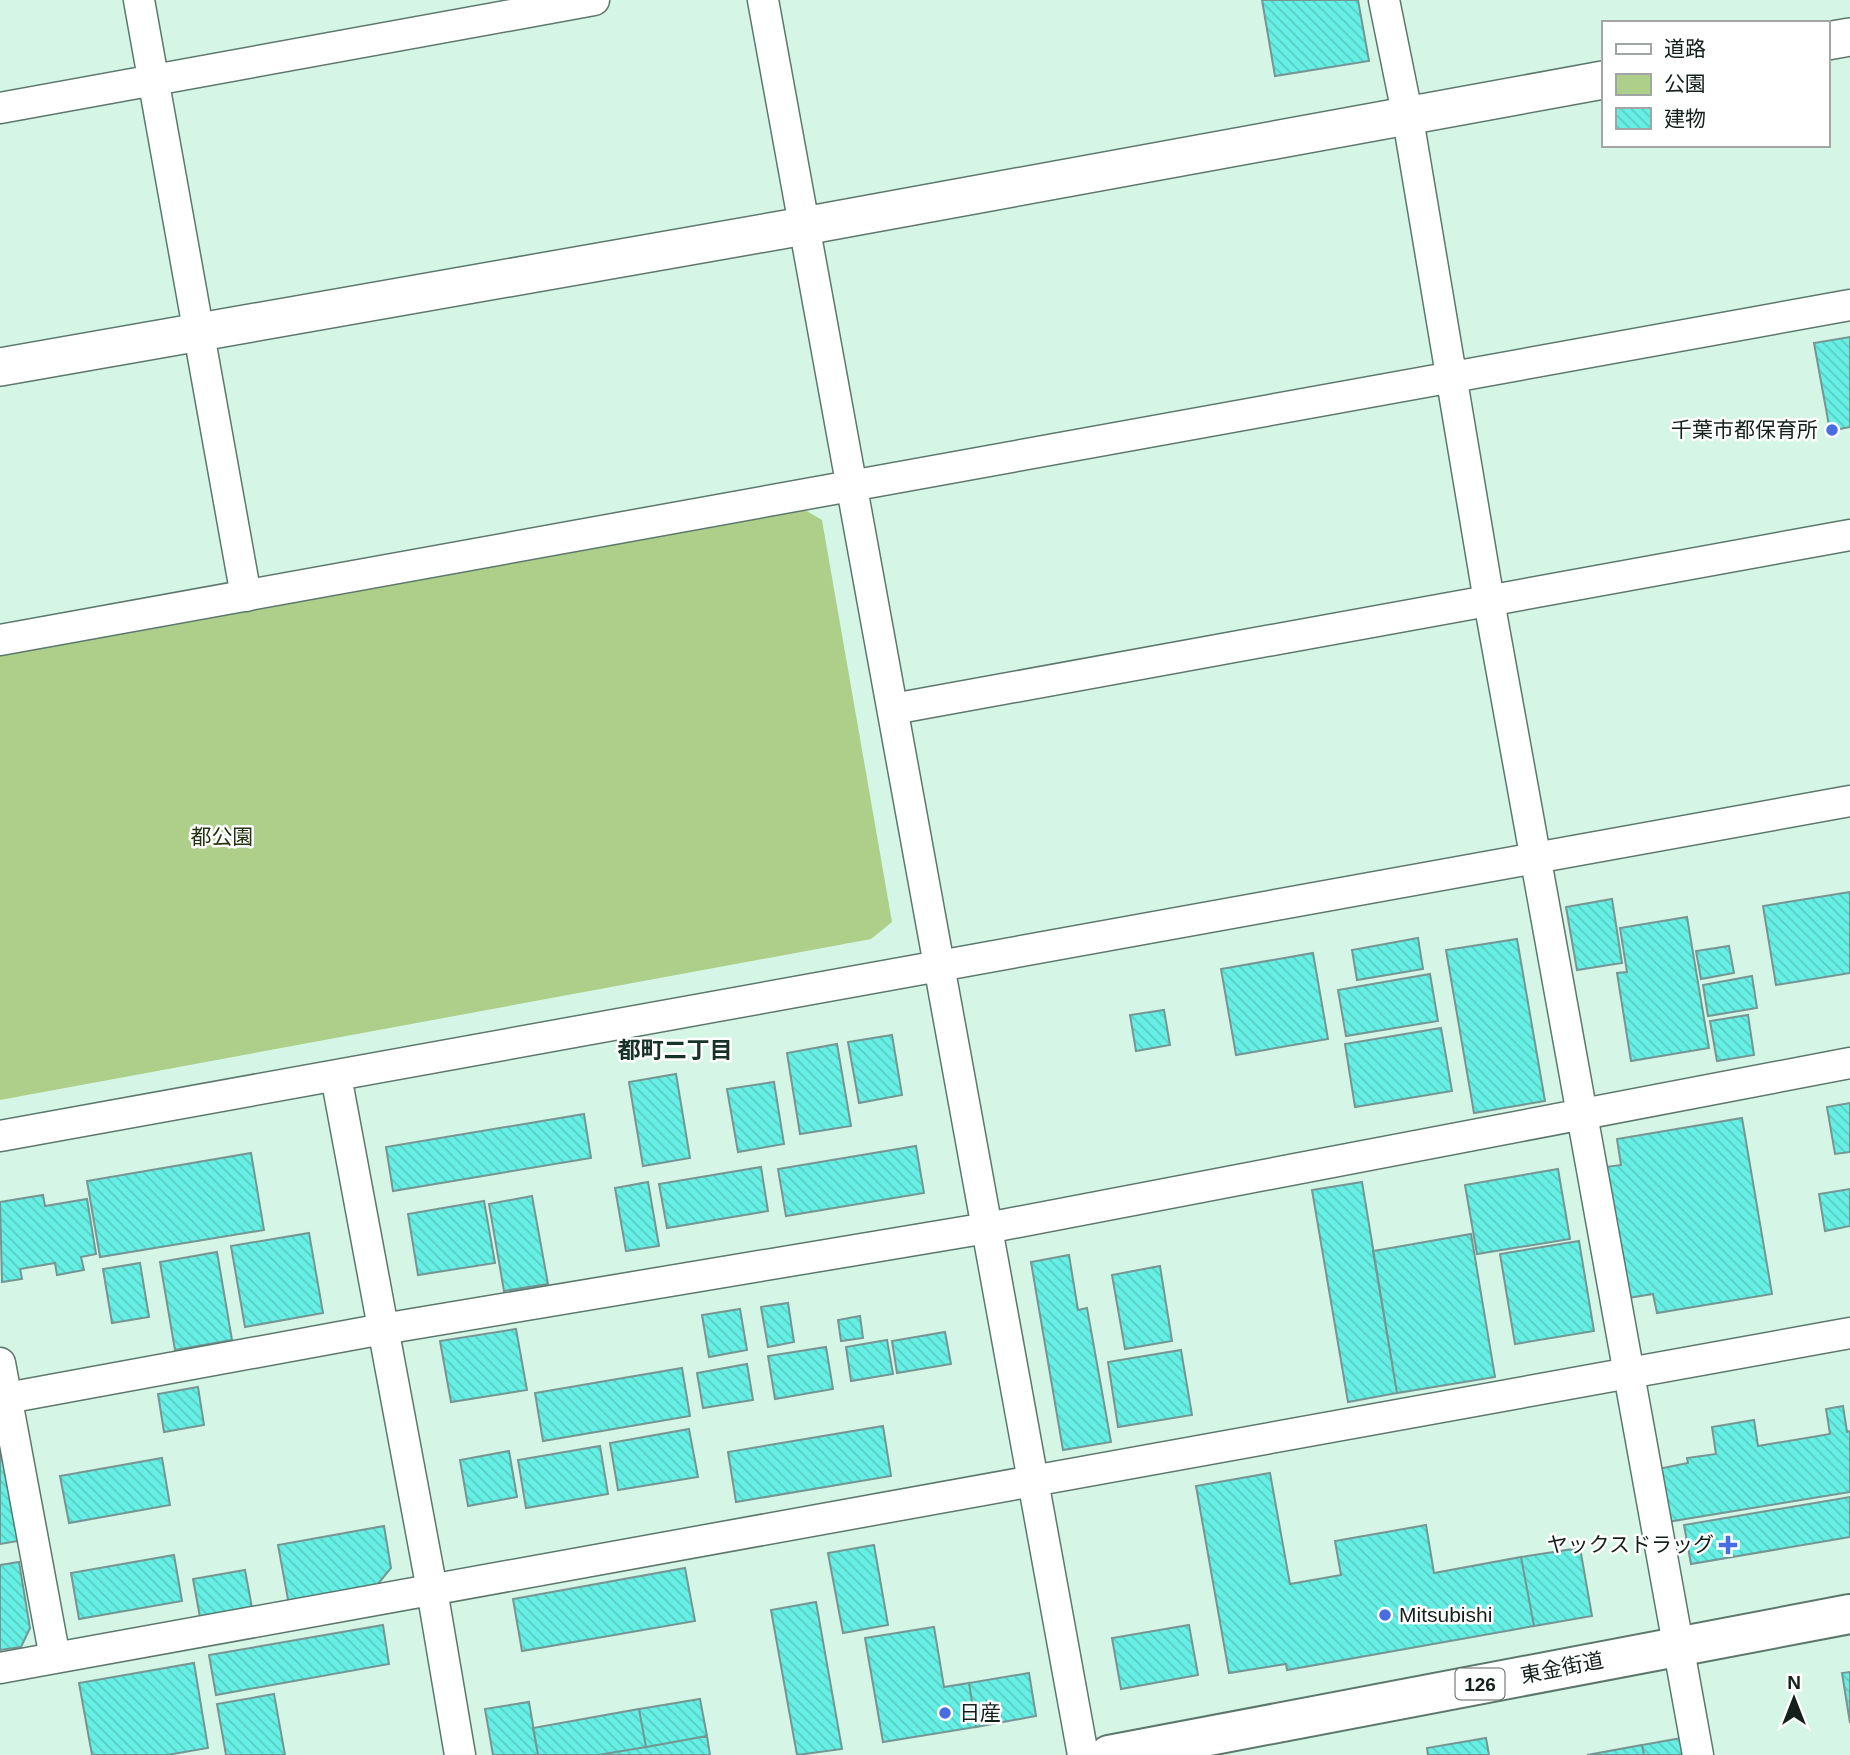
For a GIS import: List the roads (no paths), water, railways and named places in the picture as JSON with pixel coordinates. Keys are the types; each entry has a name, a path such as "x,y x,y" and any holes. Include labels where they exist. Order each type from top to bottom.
{"highway":[{"name":"東金街道","path":"1110,1755 1850,1614"}],"street":[{"path":"139,0 246,596"},
{"path":"0,108 594,0"},
{"path":"763,0 1083,1755"},
{"path":"1384,0 1406,113 1449,379 1698,1755"},
{"path":"1829,41 1850,37"},
{"path":"0,367 804,226 1356,126 1406,113 1602,80"},
{"path":"0,640 1850,305"},
{"path":"892,709 1850,535"},
{"path":"0,1136 1850,801"},
{"path":"7,1398 383,1329 987,1228 1850,1063"},
{"path":"336,1076 460,1755"},
{"path":"0,1668 1034,1483 1850,1333"},
{"path":"0,1363 55,1658"}],"place":[{"name":"千葉市都保育所","path":"1832,430"},
{"name":"ヤックスドラッグ","path":"1728,1545"},
{"name":"Mitsubishi","path":"1385,1615"},
{"name":"日産","path":"945,1713"}],"district":[{"name":"都町二丁目","path":"675,1050"}],"park label":[{"name":"都公園","path":"222,837"}]}
